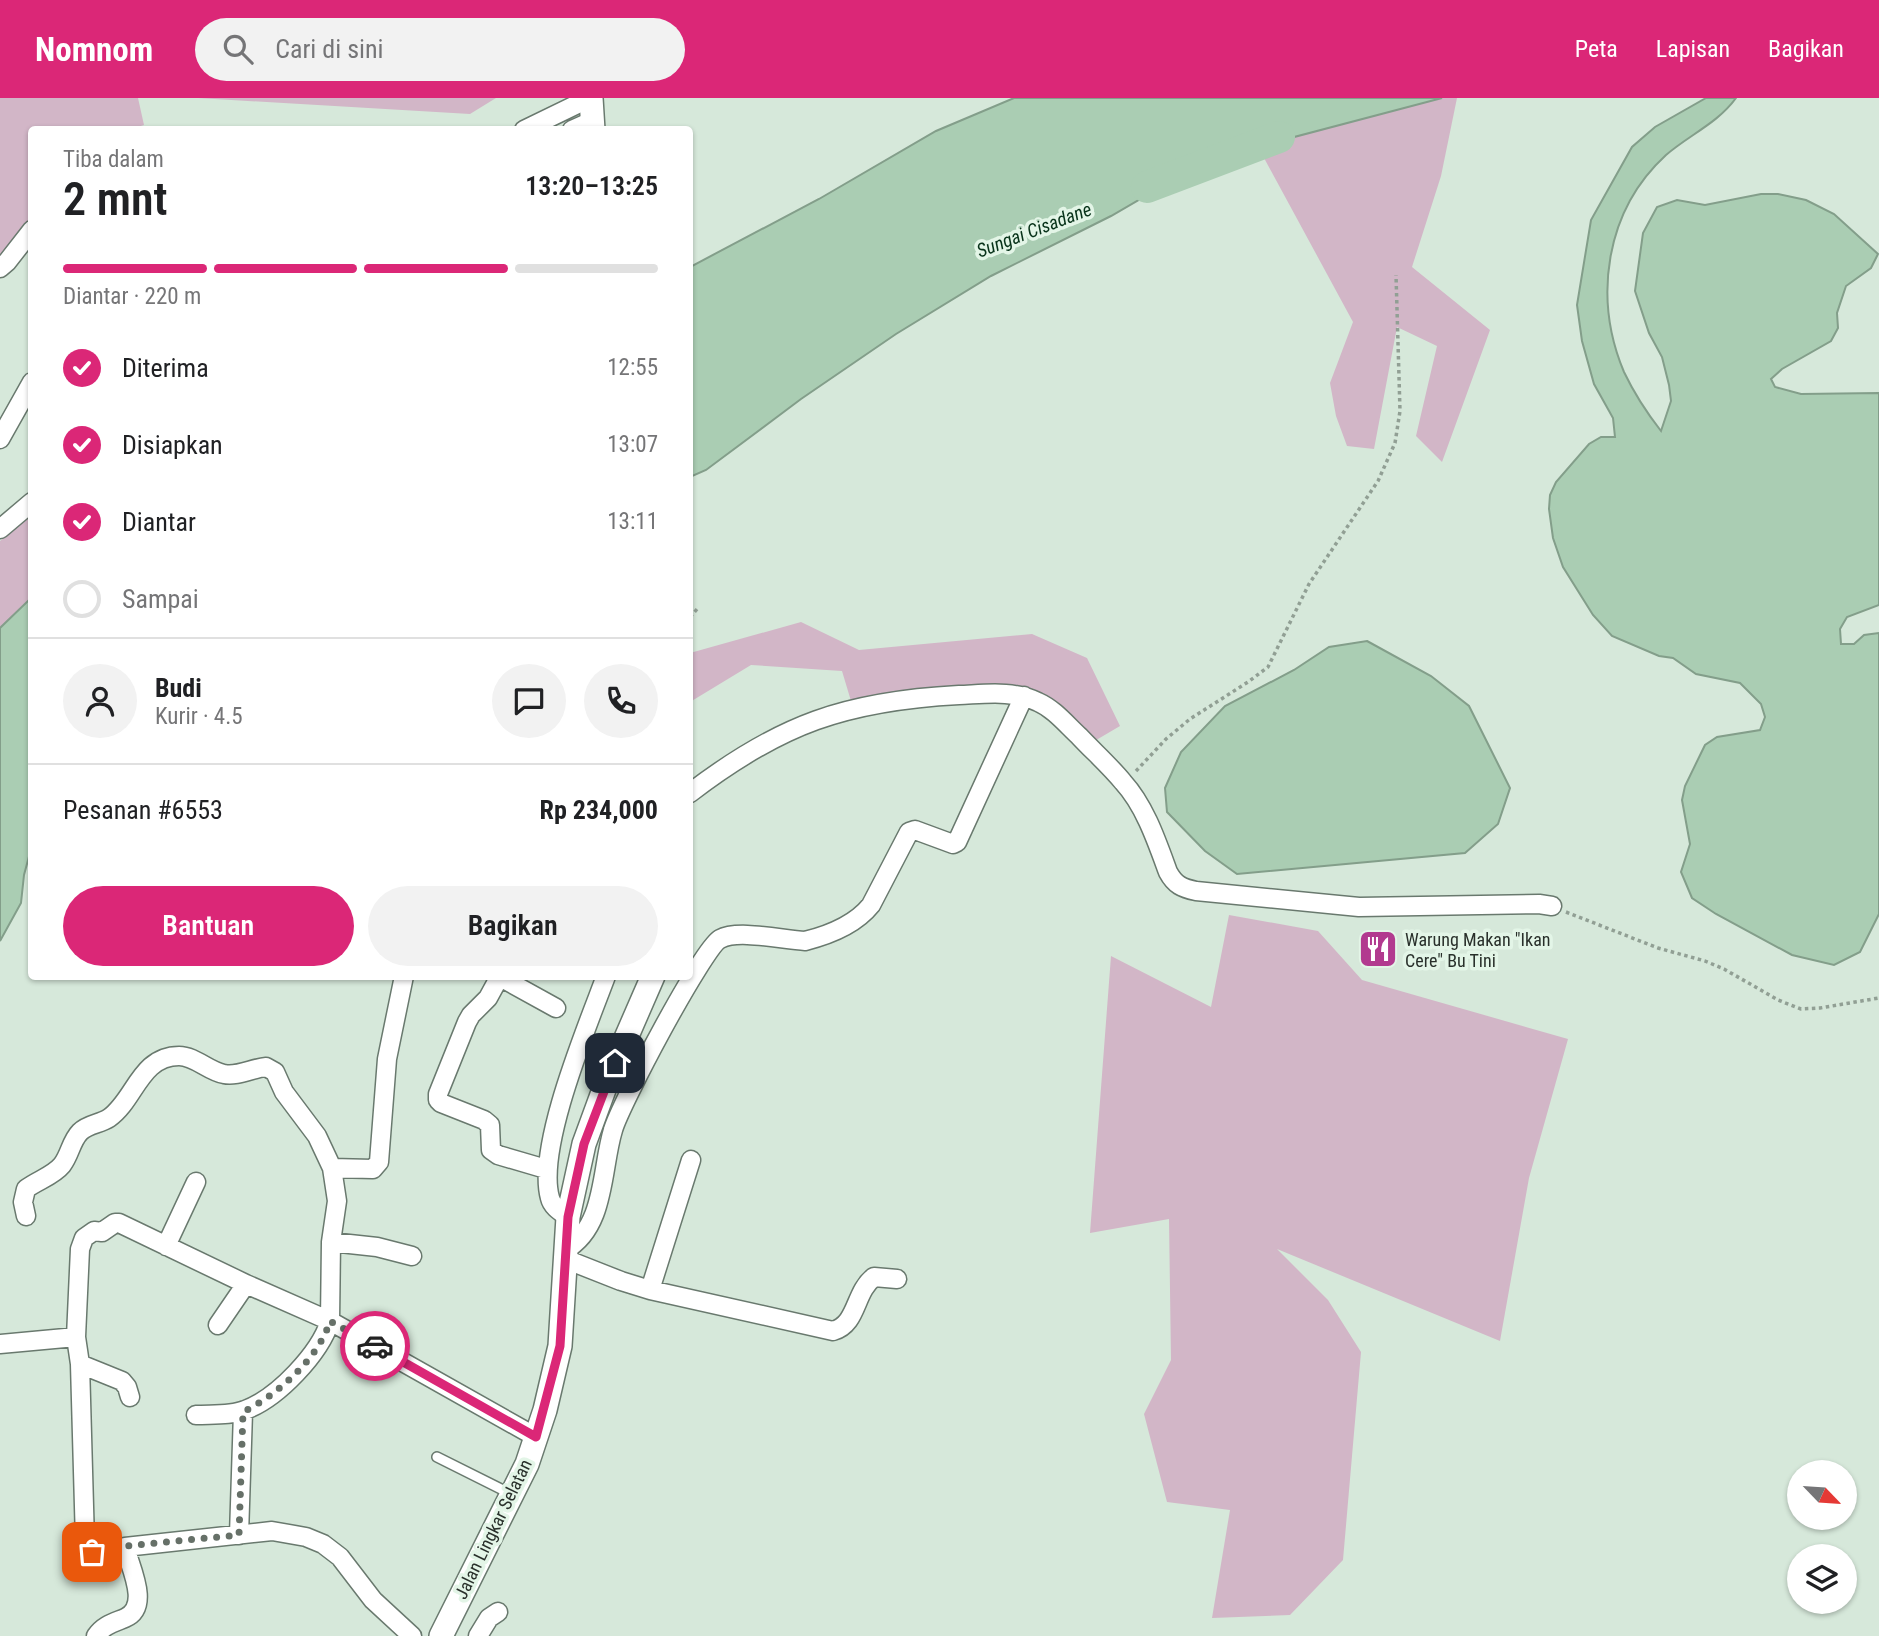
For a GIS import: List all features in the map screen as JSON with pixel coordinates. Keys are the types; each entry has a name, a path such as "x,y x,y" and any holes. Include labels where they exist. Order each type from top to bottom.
{"main road":[{"name":"Jalan Lingkar Selatan","path":"441,1636 527,1464 536,1437 560,1346 568,1217 584,1144 606,1084 651,980"}],"street":[{"path":"541,126 588,115"},
{"path":"0,268 28,235"},
{"path":"0,439 28,389"},
{"path":"0,528 28,505"},
{"path":"693,791 743,755 786,731 831,714 882,702 921,697 999,693 1024,696 1041,703 1057,715 1125,783 1143,813 1168,872 1181,888 1359,907 1552,906"},
{"path":"693,978 717,940 739,936 805,941 856,921 871,905 909,832 915,830 953,844 957,842 1024,696"},
{"path":"331,1168 373,1168 379,1162 387,1059 403,980"},
{"path":"498,980 488,998 467,1022 438,1100 490,1125 491,1150 546,1169"},
{"path":"505,980 556,1008"},
{"path":"568,1217 554,1206 550,1199 546,1169 562,1097 605,980"},
{"path":"692,980 622,1104 612,1131 595,1212 582,1237 565,1254 621,1282 834,1331 843,1328 850,1319 866,1283 874,1277 897,1279"},
{"path":"26,1216 23,1202 26,1189 62,1165 79,1132 109,1118 146,1070 163,1059 179,1056 191,1058 224,1074 234,1075 266,1066 275,1072 284,1092 317,1136 331,1168 337,1201 331,1242 330,1321 327,1332 316,1349 287,1382 259,1404 243,1412 196,1415"},
{"path":"650,1290 691,1160"},
{"path":"166,1246 196,1182"},
{"path":"412,1636 373,1600 340,1557 324,1545 306,1537 280,1532 125,1546 97,1553 88,1549 85,1542 80,1364 76,1337 80,1250 84,1238 94,1231 102,1232 115,1223 330,1321 536,1437"},
{"path":"331,1242 377,1247 412,1255"},
{"path":"218,1325 246,1284"},
{"path":"0,1344 76,1337"},
{"path":"80,1364 122,1381 130,1397"},
{"path":"239,1535 243,1412"},
{"path":"96,1636 109,1624 135,1613 138,1605 125,1546"},
{"path":"478,1636 489,1618 498,1612"}],"lane":[{"path":"437,1457 512,1494"}],"path":[{"path":"1125,783 1166,739 1182,726 1268,667 1309,584 1378,481 1395,443 1400,411 1396,275"},
{"path":"693,614 699,607"},
{"path":"1552,906 1658,948 1705,961 1801,1009 1879,998"}],"shaded area":[{"path":"0,98 138,98 144,125 141,126 28,126 28,240 8,271 0,278"},
{"path":"198,98 496,98 470,114"},
{"path":"1442,98 1457,98 1441,176 1412,267 1490,330 1442,462 1416,436 1437,346 1397,327 1374,449 1347,446 1336,416 1330,383 1353,322 1257,145"},
{"path":"28,518 28,601 0,628 0,541"},
{"path":"801,622 859,650 1032,634 1087,658 1120,726 1081,749 1032,689 942,706 854,711 842,671 751,665 693,700 693,652"},
{"path":"1229,915 1318,931 1362,980 1568,1039 1529,1178 1500,1341 1277,1249 1328,1300 1361,1352 1343,1560 1290,1615 1212,1618 1230,1510 1167,1502 1144,1414 1171,1360 1169,1219 1090,1233 1111,956 1211,1007"}],"water":[{"path":"1014,98 1442,98 1260,146 1199,165 1111,216 991,276 896,334 801,399 706,470 693,476 693,265 819,199 936,131"},
{"path":"1706,98 1736,98 1712,122 1666,155 1645,177 1629,202 1610,257 1609,315 1614,344 1628,380 1661,431 1671,401 1669,385 1662,357 1649,333 1635,291 1643,233 1657,207 1677,200 1705,205 1761,194 1778,194 1806,200 1834,214 1878,254 1871,268 1846,286 1837,313 1838,328 1831,341 1782,369 1771,379 1775,387 1801,394 1879,393 1879,605 1847,617 1840,629 1841,644 1854,644 1864,635 1879,633 1879,914 1860,952 1834,965 1792,955 1716,914 1692,898 1681,872 1690,844 1682,800 1685,786 1705,745 1717,737 1760,730 1765,717 1761,704 1740,683 1696,674 1673,658 1659,656 1612,636 1593,615 1563,567 1553,538 1549,509 1550,495 1556,482 1589,444 1601,437 1615,437 1613,418 1594,384 1582,341 1577,305 1591,220 1632,147 1655,127"},
{"path":"28,601 28,860 21,903 0,941 0,628"},
{"path":"1367,641 1431,676 1469,706 1510,788 1498,824 1465,853 1237,874 1205,851 1167,812 1165,788 1181,752 1225,706 1294,670 1329,647"}],"waterway":[{"name":"Sungai Cisadane","path":"1147,187 1279,137"}],"way so far":[{"path":"92,1552 125,1546 239,1535 243,1412 259,1404 287,1382 316,1349 327,1332 330,1321 375,1346"}],"place":[{"name":"Warung Makan \"Ikan Cere\" Bu Tini","path":"1378,949"}],"route":[{"path":"375,1346 536,1437 560,1346 568,1217 584,1144 615,1063"}]}
